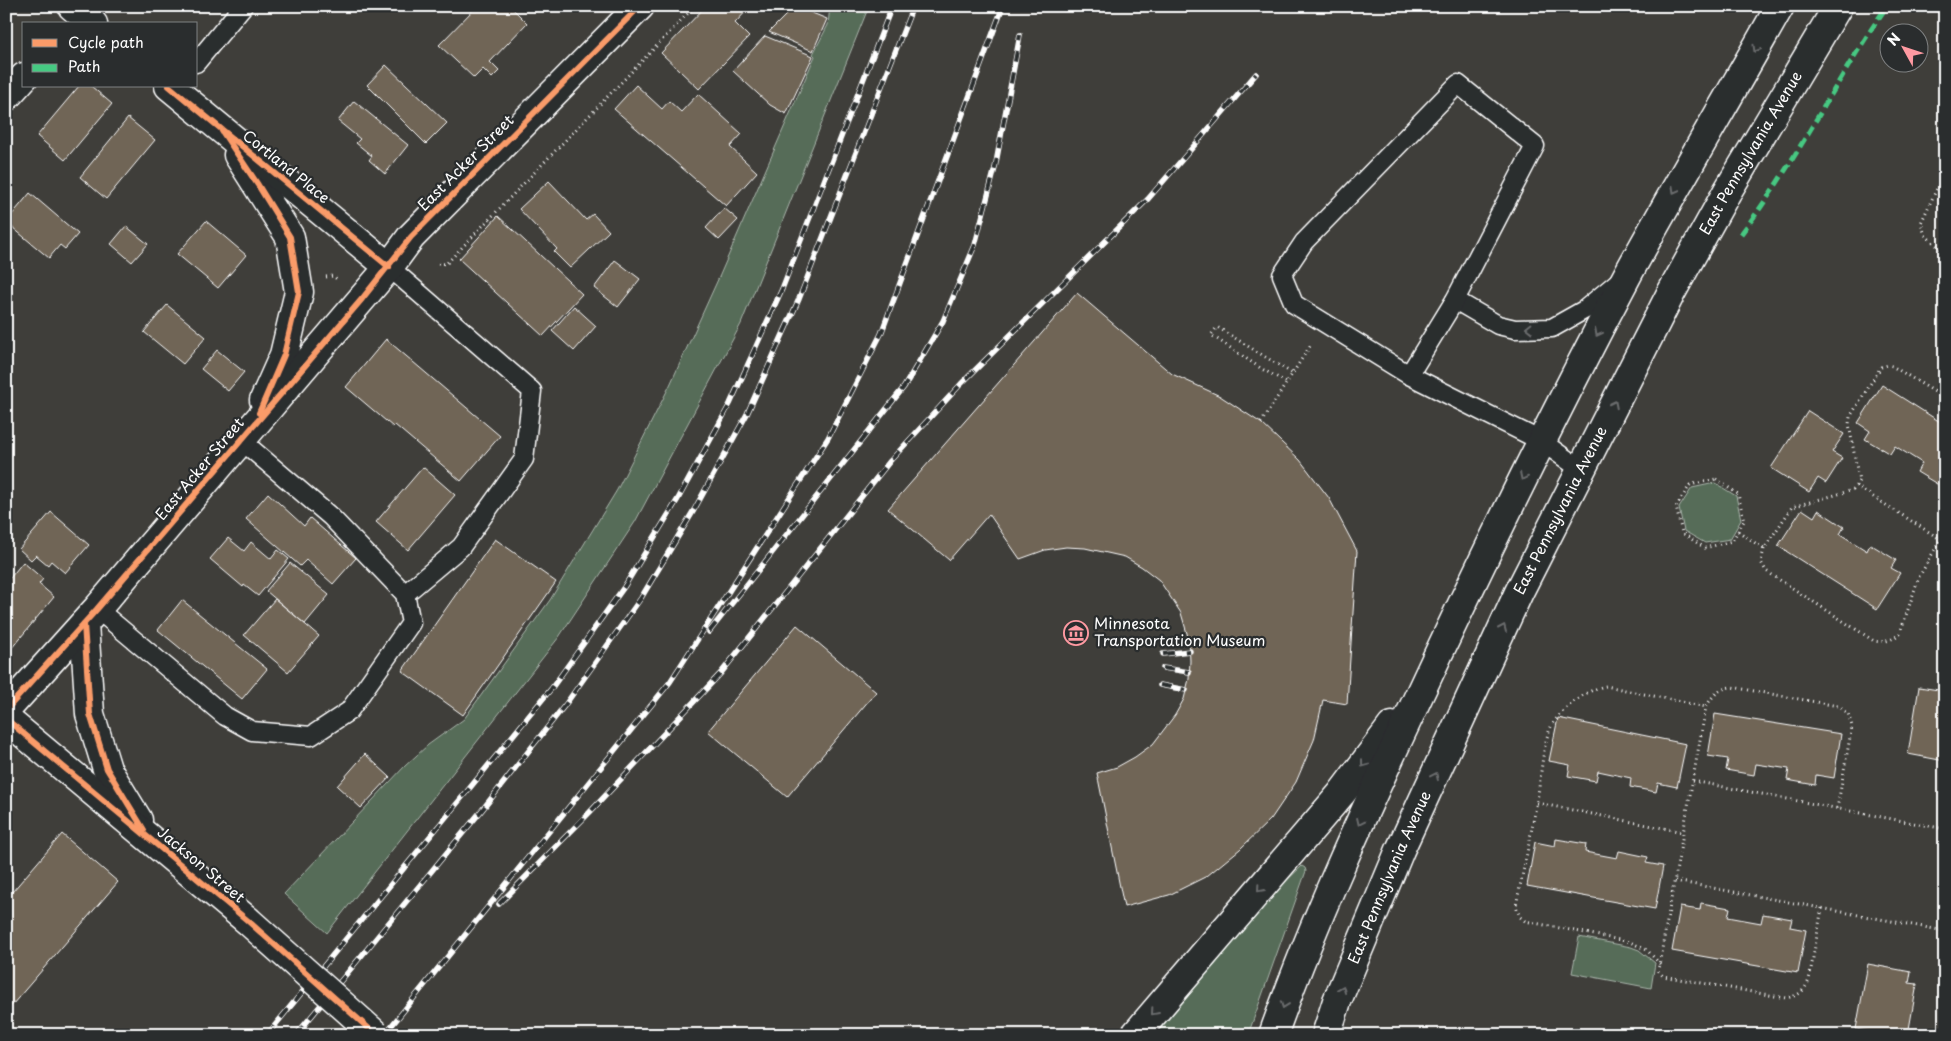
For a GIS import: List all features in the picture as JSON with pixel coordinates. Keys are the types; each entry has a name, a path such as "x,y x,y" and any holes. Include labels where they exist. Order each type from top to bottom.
{"main road":[{"name":"East Acker Street","path":"6,710 90,617 389,267 411,238 640,6"},
{"path":"1273,1035 1291,984 1355,832 1424,683 1541,442 1629,272 1684,172 1780,6"},
{"name":"East Pennsylvania Avenue","path":"1326,1035 1337,1001 1400,850 1519,592 1580,469 1671,293 1752,150 1838,6"},
{"path":"6,97 22,79"},
{"name":"Cortland Place","path":"173,88 222,131 389,267"},
{"path":"222,131 258,184 290,237 299,292 284,355 247,434"},
{"path":"90,617 90,714 107,769 151,840"},
{"path":"1135,1035 1341,794 1424,683"},
{"name":"Jackson Street","path":"6,719 247,920 376,1035"}],"lane":[{"path":"198,61 243,6"},
{"path":"1409,375 1454,300 1535,146 1458,84 1304,242 1282,275 1294,304 1409,375 1541,442 1580,469"},
{"path":"389,267 532,391 524,459 461,547 405,594"},
{"path":"1454,300 1498,324 1515,329 1552,328 1584,310 1629,272"},
{"path":"90,617 225,716 252,731 311,736 349,711 411,623 405,594 247,434"}],"path":[{"path":"438,263 446,264 695,6"},
{"path":"1945,171 1921,223 1929,241 1945,253"},
{"path":"325,277 333,276 339,281"},
{"path":"1261,423 1325,323"},
{"path":"1286,382 1262,369 1211,334 1217,327 1293,374"},
{"path":"1945,398 1892,366 1884,366 1877,371 1850,417 1849,424 1859,481 1856,486 1853,490 1792,507 1764,549 1761,562 1766,571 1874,641 1881,642 1896,637 1900,632 1919,577 1945,532"},
{"path":"1716,479 1738,494 1744,521 1738,531 1732,541 1705,548 1682,533 1676,507 1690,485 1716,479"},
{"path":"1856,486 1940,539"},
{"path":"1738,531 1764,549"},
{"path":"1660,964 1647,950 1630,942 1530,922 1520,917 1516,906 1550,728 1559,713 1599,687 1606,686 1706,707"},
{"path":"1822,908 1809,980 1806,988 1800,994 1793,997 1786,998 1668,977 1663,976 1658,971 1706,707 1714,695 1726,688 1732,688 1838,706 1848,713 1852,726 1837,809"},
{"path":"1693,782 1945,829"},
{"path":"1537,803 1684,832"},
{"path":"1675,881 1945,931"}],"green space":[{"path":"830,6 869,6 741,324 635,522 559,637 327,933 284,894 405,766 428,745 464,719 550,600 617,490 670,385 815,56 813,54 828,25"},
{"path":"1715,483 1736,496 1741,520 1730,539 1705,543 1684,531 1679,508 1692,488"},
{"path":"1302,866 1306,871 1248,1035 1155,1035 1284,883"},
{"path":"1579,937 1639,950 1655,963 1651,988 1572,973"}],"building":[{"path":"477,6 510,6 527,23 490,62 499,71 492,78 483,69 474,78 439,45"},
{"path":"706,6 751,6 735,23 749,37 699,89 661,53"},
{"path":"795,6 827,19 813,51 769,32"},
{"path":"765,36 813,56 786,114 770,105 733,71"},
{"path":"386,65 447,123 426,144 367,85"},
{"path":"636,85 662,109 669,101 681,112 698,94 742,134 730,147 757,172 726,206 614,109"},
{"path":"77,88 93,88 112,104 65,160 37,136"},
{"path":"354,101 408,145 385,174 369,160 372,156 356,143 360,139 338,121"},
{"path":"128,118 155,140 106,199 80,177"},
{"path":"549,181 586,220 593,214 609,231 570,268 554,252 557,249 519,209"},
{"path":"30,193 78,234 65,249 60,245 49,258 6,222"},
{"path":"724,208 738,220 719,240 706,228"},
{"path":"498,216 582,294 543,336 459,259"},
{"path":"206,221 246,255 218,288 177,254"},
{"path":"126,226 148,244 132,262 111,244"},
{"path":"615,260 640,279 618,307 594,288"},
{"path":"1077,293 1172,374 1220,396 1261,423 1300,460 1329,498 1357,551 1347,704 1323,700 1314,740 1296,782 1271,819 1240,849 1207,876 1169,895 1124,907 1097,773 1117,767 1153,744 1175,715 1184,699 1189,679 1190,661 1189,640 1181,613 1159,580 1125,557 1085,548 1066,547 1045,550 1020,559 989,514 949,560 888,509"},
{"path":"167,305 206,337 183,364 144,332"},
{"path":"574,306 596,326 574,351 552,331"},
{"path":"386,339 500,436 461,481 395,425 393,427 346,387"},
{"path":"217,350 244,372 228,391 201,369"},
{"path":"1882,385 1945,425 1945,484 1942,487 1917,472 1922,463 1895,446 1890,454 1865,439 1870,431 1858,423"},
{"path":"1808,411 1844,434 1832,452 1842,458 1826,483 1818,478 1809,492 1771,468"},
{"path":"423,467 455,495 408,550 376,522"},
{"path":"268,493 304,526 310,518 356,558 333,584 306,560 300,566 246,519"},
{"path":"1802,509 1814,517 1818,510 1844,527 1840,534 1867,551 1870,544 1896,560 1891,568 1900,573 1877,609 1778,546"},
{"path":"51,512 89,545 65,573 51,561 48,565 36,555 31,560 19,549"},
{"path":"228,538 244,551 251,542 271,559 278,550 289,559 258,596 244,585 243,587 210,559"},
{"path":"495,539 556,582 463,715 402,671"},
{"path":"23,562 43,579 39,584 54,597 6,655 6,583"},
{"path":"290,563 329,595 305,624 266,591"},
{"path":"275,599 319,636 288,672 244,635"},
{"path":"182,600 267,669 242,699 158,630"},
{"path":"797,625 876,692 787,797 708,731"},
{"path":"1919,687 1945,691 1945,761 1908,754"},
{"path":"1715,714 1841,734 1834,778 1816,775 1815,785 1787,780 1789,769 1756,764 1754,775 1726,770 1728,759 1708,756"},
{"path":"1558,718 1686,744 1677,787 1658,783 1656,792 1630,787 1631,778 1598,771 1596,781 1568,776 1570,765 1549,761"},
{"path":"365,754 390,777 361,808 337,786"},
{"path":"62,834 118,882 6,1012 6,899"},
{"path":"1556,839 1586,844 1585,852 1617,858 1619,851 1648,857 1646,863 1663,866 1655,909 1527,886 1535,842 1555,846"},
{"path":"1701,903 1730,908 1728,917 1761,923 1763,914 1792,919 1790,927 1806,930 1798,973 1672,951 1680,907 1700,910"},
{"path":"1868,964 1911,972 1909,983 1917,984 1909,1029 1900,1028 1899,1035 1887,1035 1856,1029"}],"railway":[{"path":"267,1035 551,689 624,587 678,499 730,404 782,289 892,6"},
{"path":"296,1035 482,810 565,705 641,598 694,510 747,414 799,299 913,6"},
{"path":"384,1035 670,682 828,438 881,334 1003,6"},
{"path":"709,632 904,387 943,321 975,245 995,168 1020,35"},
{"path":"499,904 590,812 721,673 890,461 961,384 1148,199 1256,74"},
{"path":"1163,654 1190,651"},
{"path":"1163,668 1189,672"},
{"path":"1160,685 1186,690"}],"marked path":[{"path":"1741,234 1780,179 1887,6"}],"cycle path":[{"path":"6,710 97,609 362,299 411,237 640,6"},
{"path":"171,88 389,267"},
{"path":"222,131 290,237 299,292 284,355 259,413"},
{"path":"84,624 90,714 107,769 144,830"},
{"path":"6,719 247,920 376,1035"}],"place":[{"name":"Minnesota Transportation Museum","path":"1076,633"}]}
